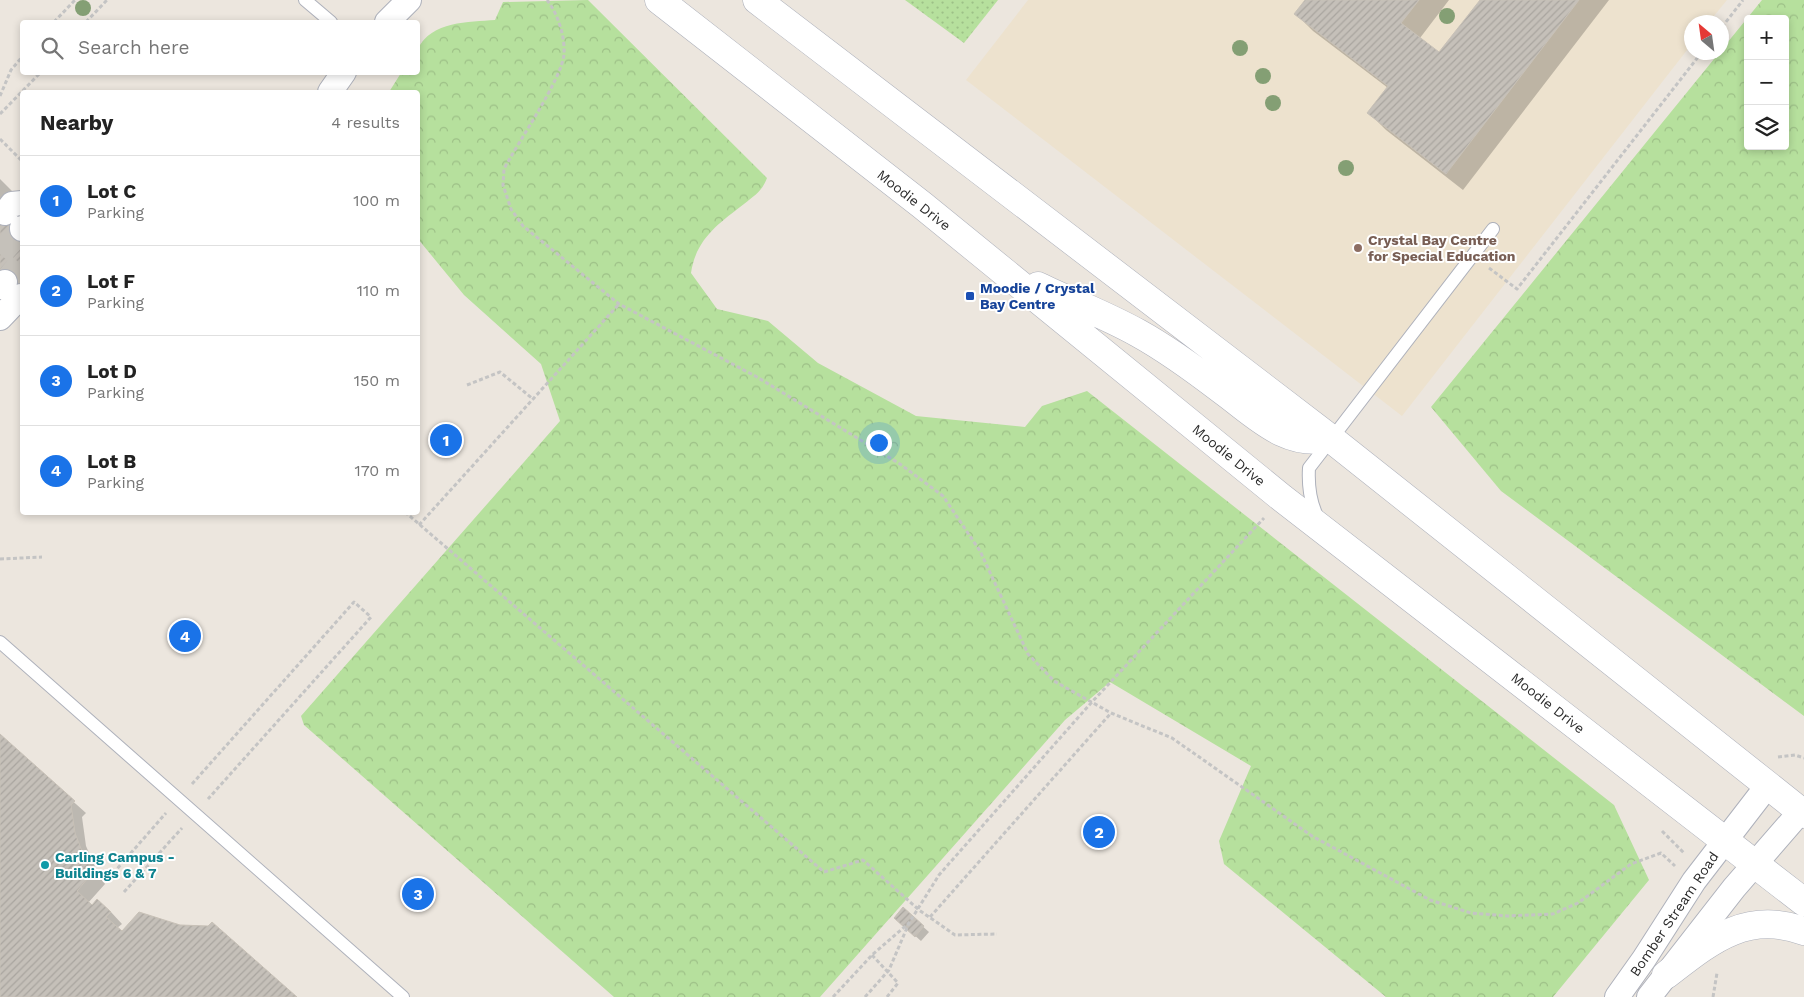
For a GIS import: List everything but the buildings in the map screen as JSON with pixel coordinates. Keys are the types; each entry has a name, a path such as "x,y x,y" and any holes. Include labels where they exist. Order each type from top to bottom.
{"main road":[{"name":"Moodie Drive","path":"659,0 997,266 1282,498 1804,902"},
{"path":"757,0 1330,438 1803,812"},
{"path":"997,266 1138,333 1223,390 1263,422 1295,438 1313,442 1330,438"},
{"path":"1666,975 1700,949 1730,930 1757,924 1772,924 1788,925 1804,931"}],"street":[{"path":"377,20 389,0"},
{"path":"389,20 409,0"},
{"path":"331,90 342,75"},
{"path":"0,318 8,288"},
{"name":"Bomber Stream Road","path":"1617,997 1694,881 1768,785"},
{"name":"Bomber Stream Road","path":"1649,997 1756,864 1803,812"}],"lane":[{"path":"305,0 329,20"},
{"path":"1323,529 1312,507 1308,481 1309,468 1330,438 1493,229"},
{"path":"0,642 403,997"}],"path":[{"path":"56,20 75,0"},
{"path":"88,20 107,0"},
{"path":"547,0 558,18 564,54 558,74 504,169 503,185 511,208 523,226 619,304 757,377 900,464 943,496 980,551 1028,654 1054,681 1111,713 1172,738 1312,836 1430,900 1471,913 1507,916 1553,914 1578,903 1630,864 1661,853 1681,872"},
{"path":"1729,18 1743,0"},
{"path":"0,96 11,70 20,59"},
{"path":"1472,255 1516,289 1696,60"},
{"path":"23,90 38,75"},
{"path":"0,114 20,94"},
{"path":"0,139 20,159"},
{"path":"419,525 619,304"},
{"path":"467,385 500,372 533,399"},
{"path":"833,997 872,955 909,923 919,910 939,875 1091,703 1282,498"},
{"path":"408,515 824,872 863,860 919,910 955,935 997,934"},
{"path":"0,559 42,557"},
{"path":"109,878 354,602 371,616 124,892"},
{"path":"930,917 1111,713"},
{"path":"1777,758 1795,755 1804,758"},
{"path":"1671,841 1682,851"},
{"path":"865,997 889,970 909,923"},
{"path":"872,955 889,970 898,982 886,997"}],"shaded area":[{"name":"Crystal Bay Centre for Special Education","path":"1028,0 1727,0 1715,15 1684,15 1684,54 1402,416 966,80"}],"green space":[{"path":"588,0 767,178 758,193 725,218 710,233 703,242 694,261 691,273 717,309 768,321 818,363 916,416 1025,427 1042,406 1087,391 1614,805 1649,880 1553,997 1386,997 1224,864 1219,841 1251,766 1110,682 1065,720 820,997 614,997 304,725 301,716 560,421 541,364 464,295 420,241 420,90 390,90 400,75 420,75 420,46 432,33 452,25 495,20 503,2"},
{"path":"905,0 998,0 964,43"},
{"path":"1762,0 1804,0 1804,716 1501,491 1431,407 1713,60 1729,60 1729,41 1744,22 1744,150 1789,150 1789,15 1750,15"}],"tunnel":[{"path":"0,254 20,231"},
{"path":"5,282 20,264"}],"place":[{"name":"Crystal Bay Centre for Special Education","path":"1358,248"},
{"name":"Moodie / Crystal Bay Centre","path":"970,296"},
{"name":"Lot C","path":"446,440"},
{"name":"Lot B","path":"185,636"},
{"name":"Lot F","path":"1099,832"},
{"name":"Carling Campus - Buildings 6 & 7","path":"45,865"},
{"name":"Lot D","path":"418,894"}]}
